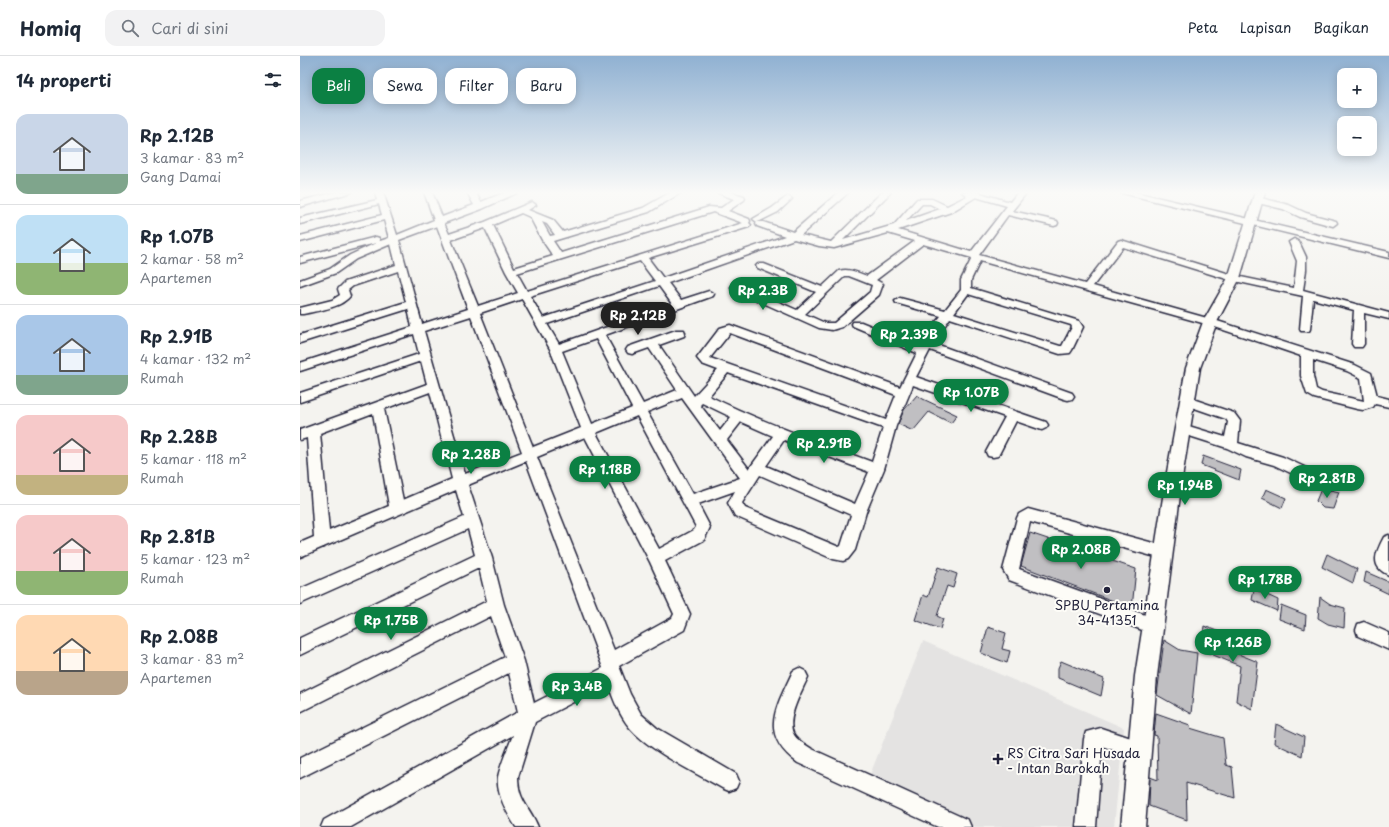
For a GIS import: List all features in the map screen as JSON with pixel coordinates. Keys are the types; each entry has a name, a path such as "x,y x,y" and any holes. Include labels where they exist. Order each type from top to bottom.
{"main road":[{"path":"1133,827 1145,683 1163,552 1193,368 1210,322 1234,278 1249,228"}],"street":[{"path":"300,239 343,228"},
{"path":"390,228 471,521 484,558 496,605 515,661 528,716 508,777 507,787 510,797 528,827"},
{"path":"300,260 393,237 421,228"},
{"path":"442,228 623,700 635,720 650,735 729,781"},
{"path":"445,239 477,228"},
{"path":"331,827 528,716 611,667 678,624 681,619 682,614 656,558 588,430 556,349 511,272 490,228"},
{"path":"540,228 559,257"},
{"path":"555,228 560,235"},
{"path":"547,240 584,228"},
{"path":"511,272 652,228"},
{"path":"300,367 419,330 731,228"},
{"path":"776,228 832,245 893,228 922,240 1210,322 1264,339 1307,355 1351,368 1365,374 1369,380 1371,399 1369,404 1366,406 1357,406 1318,395 1311,391 1308,387 1307,355"},
{"path":"541,322 662,282 796,235 804,228"},
{"path":"832,245 850,228"},
{"path":"781,434 756,468 735,502 740,512 838,554 843,554 847,550 859,512 877,469 890,426 909,379 933,333 966,290 966,280 976,256 995,228"},
{"path":"1272,228 1389,255"},
{"path":"300,282 333,271 353,257 393,237"},
{"path":"869,280 922,240"},
{"path":"1294,242 1301,257 1300,283 1303,293 1305,329"},
{"path":"1087,288 1121,243 1234,278 1303,293 1389,316"},
{"path":"642,257 679,305"},
{"path":"761,266 823,291"},
{"path":"303,311 339,301 345,296 343,289 349,284 400,267"},
{"path":"736,287 822,326 832,327 838,324 875,293 878,284 850,273 842,273 798,315"},
{"path":"900,301 947,314 1060,350 1066,350 1078,327 1075,323 966,290"},
{"path":"556,349 709,294"},
{"path":"300,339 412,304"},
{"path":"1358,344 1359,307"},
{"path":"857,324 1068,396"},
{"path":"890,426 706,361 703,358 724,331 730,329 903,394"},
{"path":"632,350 680,333"},
{"path":"599,334 638,409 703,527 699,535 656,558"},
{"path":"652,343 684,392 697,400 781,434 877,469"},
{"path":"300,398 425,356"},
{"path":"697,400 726,368"},
{"path":"909,379 1042,425"},
{"path":"322,541 306,433 378,408 434,386"},
{"path":"300,550 528,454 684,392"},
{"path":"1371,399 1389,403"},
{"path":"697,400 720,440 749,480"},
{"path":"1187,401 1230,416 1234,421 1231,444"},
{"path":"378,408 398,508"},
{"path":"993,452 1013,414"},
{"path":"720,440 739,416"},
{"path":"1182,429 1231,444 1241,450 1278,461 1327,484"},
{"path":"756,468 859,512"},
{"path":"690,501 749,480"},
{"path":"1153,626 1021,578 1014,575 1012,570 1024,518 1028,515 1163,552"},
{"path":"300,597 471,521"},
{"path":"1389,542 1382,556 1383,561 1389,568"},
{"path":"300,647 484,558"},
{"path":"300,703 496,605"},
{"path":"1364,630 1389,642"},
{"path":"300,768 515,661"},
{"path":"799,677 785,709 782,729 787,741 805,756 961,827"},
{"path":"1086,827 1093,739 1101,737 1139,750"}],"shaded area":[{"name":"RS Citra Sari Husada - Intan Barokah","path":"923,641 1124,728 1114,827 949,827 864,790"}],"building":[{"path":"917,395 957,415 951,423 929,412 913,431 898,424 904,410"},
{"path":"1203,456 1241,470 1239,480 1201,465"},
{"path":"1266,489 1286,498 1282,508 1262,498"},
{"path":"1321,489 1339,492 1333,509 1323,508 1316,501"},
{"name":"SPBU Pertamina 34-41351","path":"1030,533 1136,569 1132,608 1021,566"},
{"path":"1327,554 1357,569 1353,583 1322,567"},
{"path":"938,567 957,574 953,588 947,586 937,616 943,619 940,629 915,620 923,595 928,597"},
{"path":"1366,572 1389,582 1389,594 1364,582"},
{"path":"1254,589 1278,600 1277,611 1252,600"},
{"path":"1320,597 1330,604 1345,608 1344,628 1328,624 1318,618"},
{"path":"1281,605 1306,615 1305,629 1279,619"},
{"path":"1204,626 1232,637 1231,651 1258,662 1252,709 1236,701 1240,666 1201,650"},
{"path":"988,627 1006,633 1002,649 1010,651 1007,663 981,653"},
{"path":"1164,640 1180,650 1197,653 1191,714 1157,695"},
{"path":"1061,661 1104,679 1101,696 1058,678 1058,668"},
{"path":"1156,713 1190,725 1190,728 1223,738 1226,765 1232,767 1235,798 1186,783 1187,820 1149,806 1150,777 1158,780 1157,736 1154,735"},
{"path":"1276,724 1304,737 1302,756 1274,743"}],"place":[{"name":"SPBU Pertamina 34-41351","path":"1107,590"},
{"name":"RS Citra Sari Husada - Intan Barokah","path":"998,759"}]}
